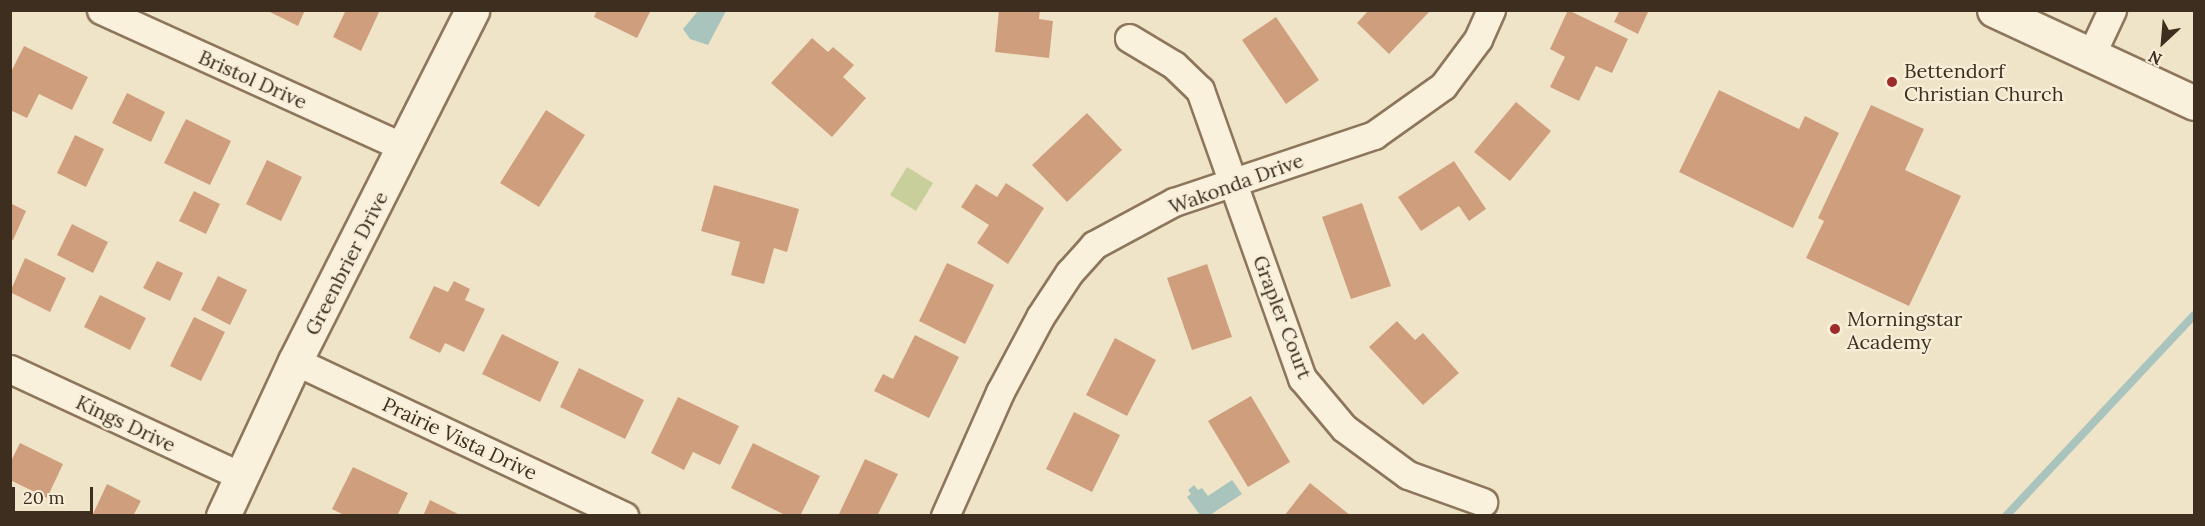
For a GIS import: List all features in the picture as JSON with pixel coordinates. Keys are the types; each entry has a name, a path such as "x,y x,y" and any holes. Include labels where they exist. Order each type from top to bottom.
{"street":[{"name":"Bristol Drive","path":"101,10 405,148"},
{"name":"Greenbrier Drive","path":"223,516 295,361 405,148 472,10"},
{"name":"Wakonda Drive","path":"945,516 1005,382 1040,317 1069,273 1094,245 1174,202 1374,135 1443,86 1478,39 1491,10"},
{"path":"1994,10 2194,103"},
{"path":"2091,55 2112,10"},
{"name":"Grapler Court","path":"1129,38 1174,65 1200,90 1302,378 1344,428 1408,475 1483,502"},
{"name":"Prairie Vista Drive","path":"295,361 624,516"},
{"name":"Kings Drive","path":"10,369 241,476"}],"green space":[{"path":"907,167 933,183 916,211 890,195"}],"water":[{"path":"698,11 726,11 708,45 690,39 683,29"},
{"path":"1232,480 1242,494 1210,515 1200,515 1187,497 1191,494 1188,490 1194,485 1198,490 1202,488 1208,496"}],"building":[{"path":"266,10 305,10 298,26"},
{"path":"346,10 380,10 361,51 333,37"},
{"path":"597,10 651,10 637,38 594,17"},
{"path":"999,10 1040,10 1039,19 1053,21 1049,58 995,52"},
{"path":"1369,10 1431,10 1389,54 1357,23"},
{"path":"1568,10 1628,39 1612,73 1596,66 1579,101 1550,87 1565,57 1550,49"},
{"path":"1620,10 1649,10 1638,34 1614,22"},
{"path":"1276,17 1319,80 1286,104 1242,40"},
{"path":"812,38 828,52 833,47 854,65 843,77 866,98 832,137 771,83"},
{"path":"24,46 88,77 72,110 39,94 27,118 10,110 10,74"},
{"path":"1719,90 1799,129 1805,116 1839,133 1793,228 1679,172"},
{"path":"127,93 165,112 151,142 112,123"},
{"path":"1516,102 1551,131 1510,181 1474,152"},
{"path":"1871,105 1924,129 1905,170 1961,196 1909,306 1806,258 1824,221 1818,218"},
{"path":"546,110 585,135 539,207 500,183"},
{"path":"1087,113 1122,150 1067,202 1032,165"},
{"path":"186,119 231,141 210,185 164,163"},
{"path":"75,135 104,149 86,187 57,173"},
{"path":"267,160 302,177 281,221 246,204"},
{"path":"1454,161 1486,209 1469,221 1459,206 1421,231 1398,197"},
{"path":"1006,183 1044,208 1008,264 977,243 989,225 961,207 976,184 997,197"},
{"path":"714,185 799,209 787,252 774,248 764,284 731,275 740,242 701,231"},
{"path":"194,191 220,204 206,234 179,221"},
{"path":"10,203 26,211 13,240 10,239"},
{"path":"1362,203 1391,286 1351,299 1322,217"},
{"path":"72,224 108,242 93,273 57,255"},
{"path":"25,258 66,278 50,312 10,292"},
{"path":"157,261 183,273 170,301 143,288"},
{"path":"947,263 994,285 965,344 919,321"},
{"path":"1207,264 1232,337 1192,350 1167,278"},
{"path":"218,276 247,290 230,325 201,310"},
{"path":"454,281 470,289 465,300 485,309 464,352 445,343 440,353 409,338 434,286 448,292"},
{"path":"100,295 146,318 130,350 84,327"},
{"path":"194,317 225,332 201,381 170,366"},
{"path":"1397,321 1415,340 1423,333 1459,373 1423,405 1369,347"},
{"path":"502,334 559,362 540,402 482,374"},
{"path":"915,335 959,357 929,418 874,391 883,374 893,379"},
{"path":"1115,338 1156,360 1127,416 1086,395"},
{"path":"579,368 644,400 625,439 560,407"},
{"path":"1251,396 1290,462 1248,487 1208,421"},
{"path":"678,397 739,426 720,465 693,452 684,470 651,453"},
{"path":"1074,412 1120,435 1092,492 1046,469"},
{"path":"20,443 63,464 47,498 10,480 10,463"},
{"path":"753,443 820,476 800,516 787,516 731,488"},
{"path":"865,459 898,474 877,516 838,516"},
{"path":"353,467 408,493 397,516 346,516 332,509"},
{"path":"1310,483 1351,516 1284,516"},
{"path":"107,484 141,501 133,516 92,516"},
{"path":"430,500 462,516 423,516"}],"waterway":[{"path":"2006,516 2194,315"}],"place":[{"name":"Bettendorf Christian Church","path":"1892,82"},
{"name":"Morningstar Academy","path":"1835,329"}]}
